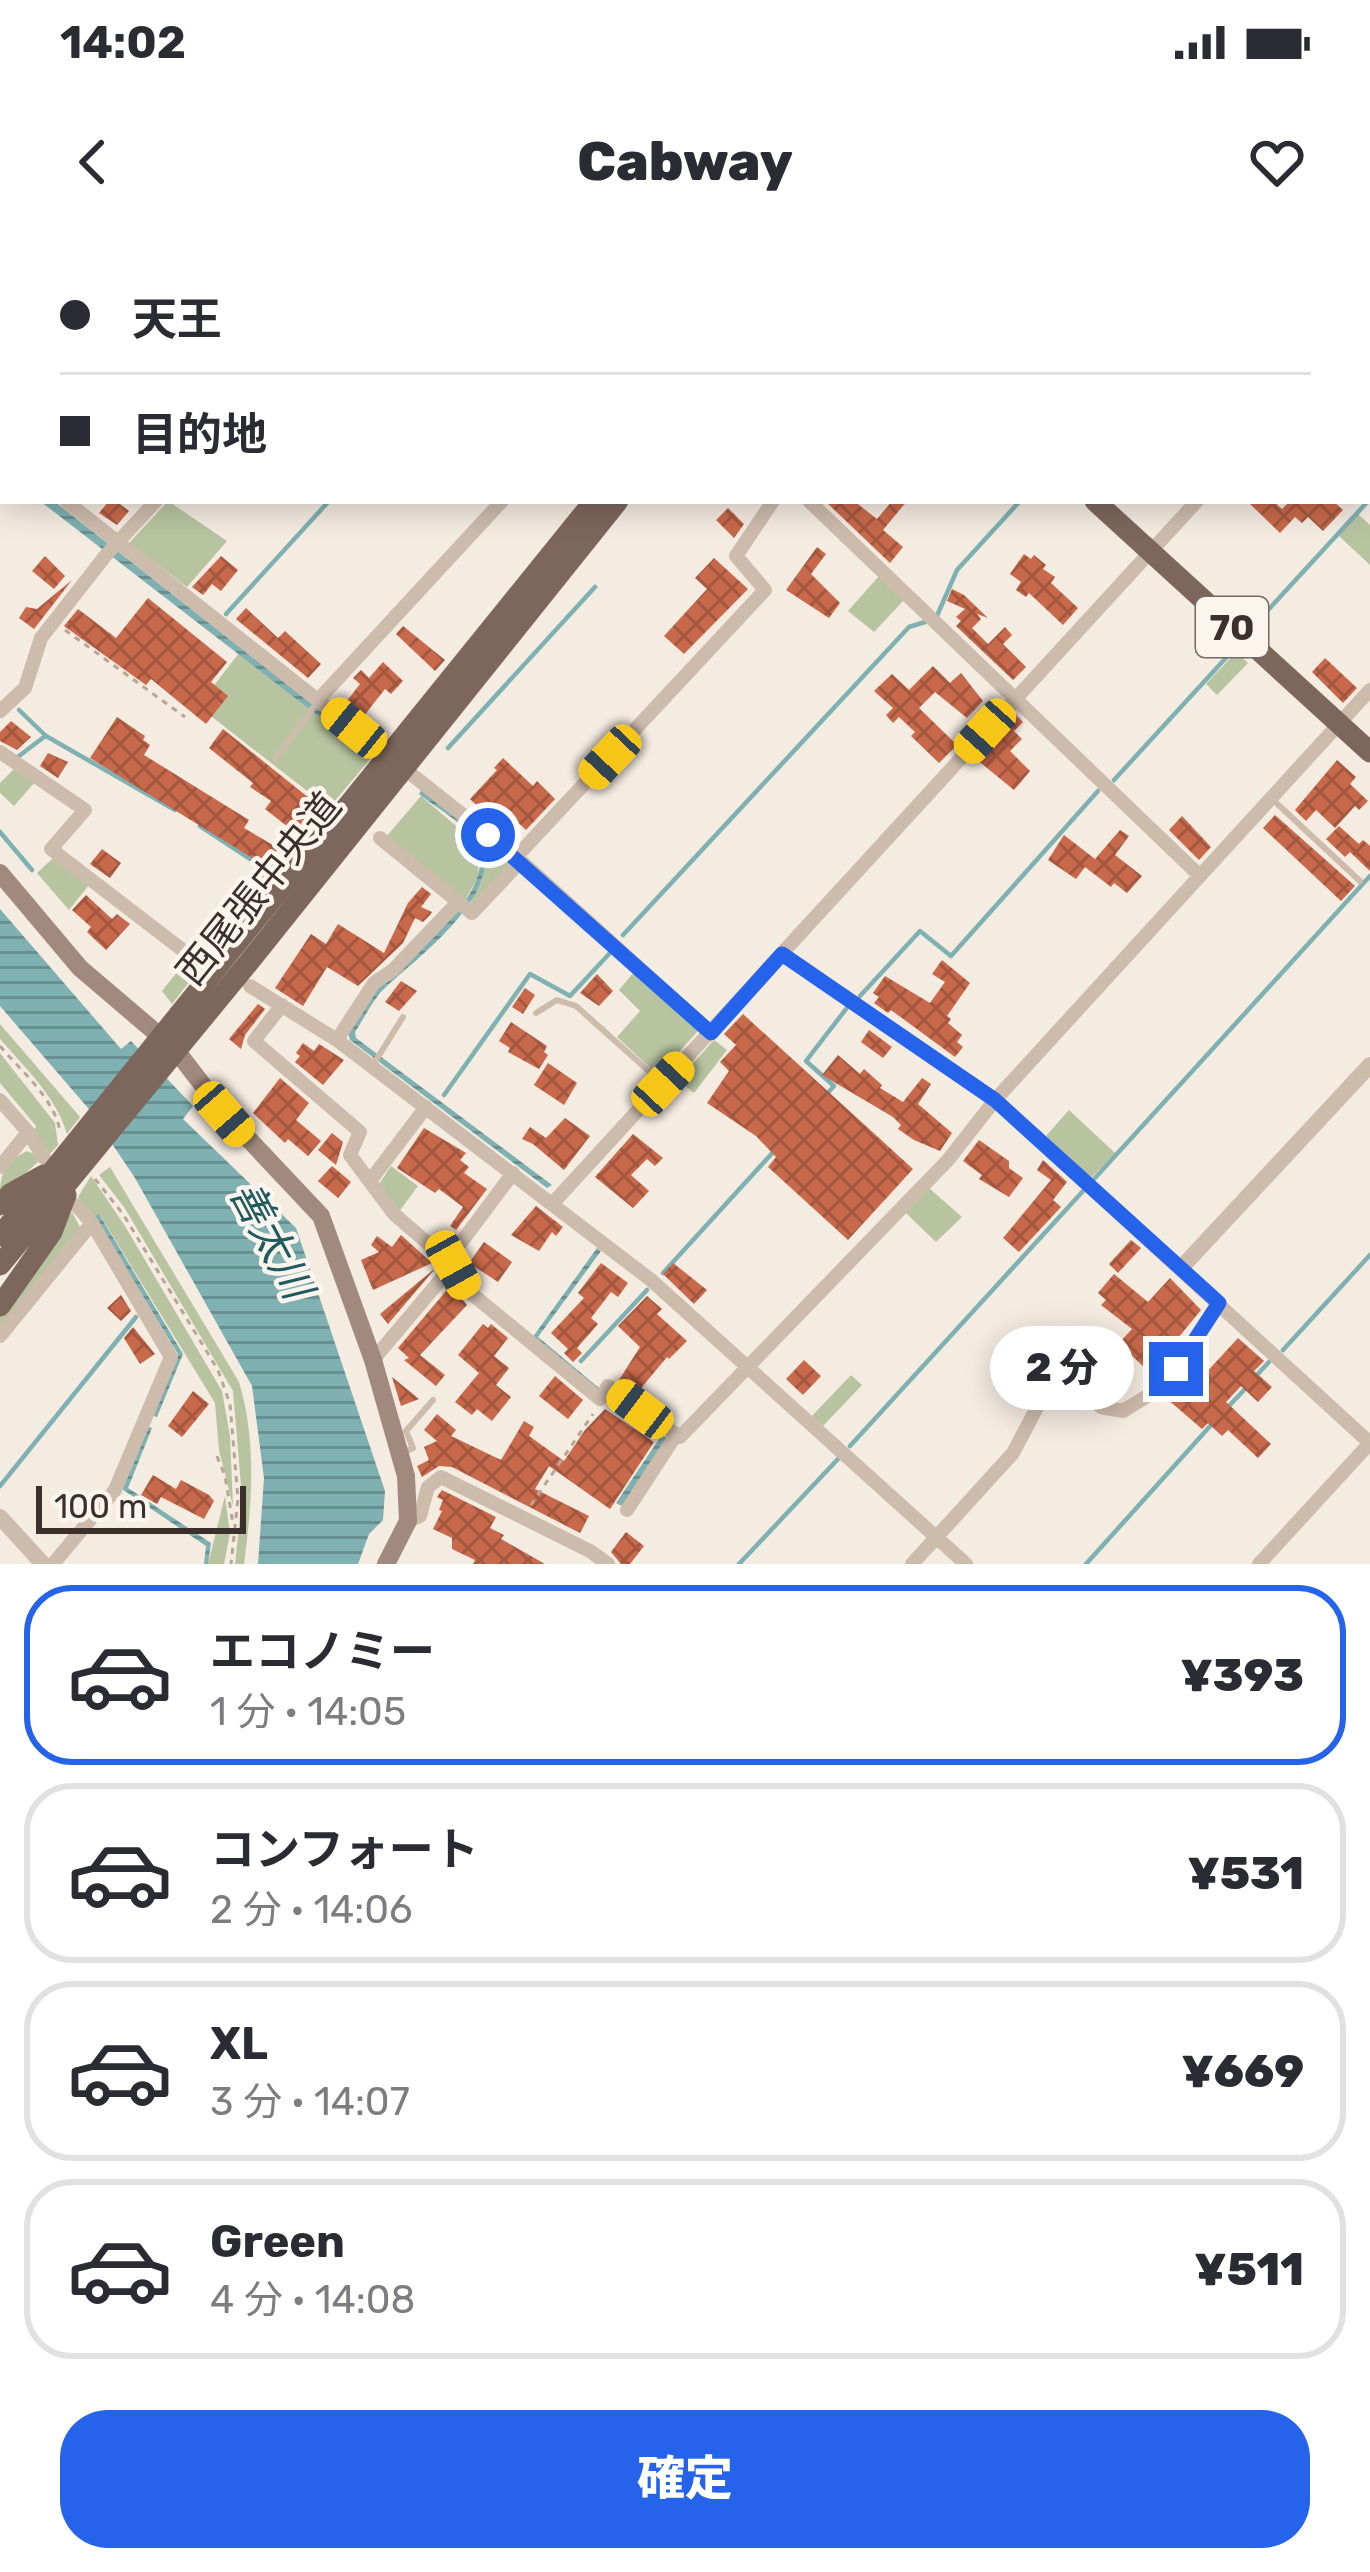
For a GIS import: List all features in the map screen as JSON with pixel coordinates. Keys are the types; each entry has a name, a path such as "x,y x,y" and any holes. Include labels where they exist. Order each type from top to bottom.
{"main road":[{"name":"西尾張中央道","path":"0,1236 163,1051 396,761 592,504"},
{"name":"西尾張中央道","path":"396,761 615,504"},
{"name":"70","path":"1098,504 1370,752"},
{"path":"0,873 80,968 321,1216 373,1360 409,1494 408,1521 386,1564"},
{"name":"西尾張中央道","path":"0,1265 72,1157"},
{"path":"0,1204 72,1157"},
{"path":"0,1306 52,1232 72,1157"}],"street":[{"path":"69,504 113,548 519,859 711,1033"},
{"path":"2,703 25,688 41,638 153,504"},
{"path":"315,704 499,504"},
{"path":"380,838 472,913 765,590 736,556 771,504"},
{"path":"811,504 1200,876"},
{"path":"553,1203 1194,504"},
{"path":"282,1005 254,1040 360,1132 350,1155 394,1214 450,1262 467,1290 599,1399 608,1386 676,1435 686,1434 948,1160 995,1100 1370,691"},
{"path":"0,752 85,810 51,849 206,964"},
{"path":"337,1040 374,982 462,905"},
{"path":"782,954 995,1100 1370,1443 1259,1564"},
{"path":"250,986 376,1060 426,1107 651,1280 966,1564"},
{"path":"1182,1267 1370,1065"},
{"path":"0,1100 28,1132 72,1157"},
{"path":"370,1181 426,1107"},
{"path":"0,1166 28,1132"},
{"path":"373,1360 513,1173"},
{"path":"53,1564 115,1490 171,1357 92,1223 76,1205"},
{"path":"0,1336 92,1223"},
{"path":"912,1564 1013,1453 1055,1372 1101,1407 1123,1411 1165,1385 1219,1303"},
{"path":"627,1510 676,1435"},
{"path":"408,1521 420,1516 428,1487 441,1478 608,1564"},
{"path":"1,1520 43,1564"}],"lane":[{"path":"275,759 315,704"},
{"path":"1272,800 1360,881"},
{"path":"536,1013 557,1000 576,1006 663,1084"},
{"path":"376,1060 403,1017"},
{"path":"401,1454 413,1448 406,1430 434,1400"}],"path":[{"path":"54,622 185,717"},
{"path":"0,1046 58,1118 62,1140 72,1157 123,1214 218,1370 234,1428 238,1498 231,1564"},
{"path":"524,1517 599,1399"},
{"path":"217,1456 235,1532"}],"green space":[{"path":"165,504 172,504 227,541 187,587 129,543"},
{"path":"1358,514 1370,525 1370,565 1339,536"},
{"path":"879,576 904,600 874,632 848,611"},
{"path":"1236,652 1248,663 1217,695 1206,684"},
{"path":"239,653 371,758 329,808 198,706"},
{"path":"14,769 35,782 14,806 0,793 0,783"},
{"path":"421,796 476,843 479,876 465,900 386,837"},
{"path":"476,833 512,859 513,865 474,906 470,904 483,878"},
{"path":"285,849 294,856 212,954 198,945"},
{"path":"54,857 89,885 69,910 37,873"},
{"path":"185,962 200,968 172,1004 162,991"},
{"path":"635,971 698,1031 658,1075 617,1037 640,1011 619,990"},
{"path":"0,1024 80,1117 67,1134 48,1095 0,1039"},
{"path":"714,1040 727,1050 694,1093 678,1080"},
{"path":"0,1053 55,1123 58,1145 48,1156 36,1126 0,1083"},
{"path":"1069,1110 1115,1153 1091,1178 1046,1136"},
{"path":"27,1151 38,1162 0,1196 5,1169"},
{"path":"391,1166 418,1186 398,1213 377,1187"},
{"path":"110,1167 239,1382 251,1473 244,1564 235,1564 242,1498 233,1391 124,1207 99,1175"},
{"path":"91,1176 222,1391 230,1436 233,1506 219,1450 215,1403 100,1215 94,1217 78,1197"},
{"path":"929,1188 962,1217 936,1242 906,1213"},
{"path":"72,1212 81,1229 0,1327 0,1315"},
{"path":"851,1375 862,1385 823,1426 812,1416"},
{"path":"225,1496 230,1533 224,1564 208,1564"}],"water":[{"path":"44,504 58,504 368,748 365,752"},
{"path":"422,789 479,838 485,858 482,879 457,920 378,996 355,1032 356,1038 552,1185 547,1188 350,1040 348,1033 379,987 448,922 476,882 480,862 475,842 419,794"},
{"name":"善太川","path":"0,909 121,1049 131,1041 193,1106 183,1119 296,1228 385,1491 383,1520 369,1534 358,1564 258,1564 264,1478 252,1386 135,1178 88,1108 0,1006"},
{"path":"99,1214 183,1354 157,1417 152,1415 178,1354 94,1217"},
{"path":"597,1248 601,1251 538,1337 597,1391 532,1338"},
{"path":"611,1396 668,1439 622,1506 616,1503 659,1439 608,1400"},
{"path":"147,1426 152,1428 128,1488 211,1543 208,1564 204,1564 206,1546 122,1489"}],"building":[{"path":"106,504 120,504 129,511 117,525 99,513"},
{"path":"828,504 858,504 877,519 890,504 905,504 883,530 903,547 890,563"},
{"path":"1250,504 1276,504 1282,509 1287,504 1336,504 1343,510 1323,531 1308,517 1302,523 1295,517 1280,533"},
{"path":"728,508 744,524 734,538 716,520"},
{"path":"817,547 826,554 811,574 840,603 829,618 786,590"},
{"path":"1024,554 1046,565 1043,569 1055,577 1051,583 1078,608 1063,625 1029,593 1026,597 1016,590 1021,582 1010,574"},
{"path":"45,556 65,576 54,589 32,571"},
{"path":"221,556 238,570 221,591 212,584 203,595 192,587"},
{"path":"714,558 748,589 684,654 664,636 707,589 695,578"},
{"path":"72,580 34,629 19,618 26,607 37,609"},
{"path":"952,589 988,618 977,614 981,619 972,628 988,644 1005,627 1012,635 1003,644 1026,667 1013,680 956,626 961,621 956,617 965,609 947,601"},
{"path":"148,598 227,662 211,682 228,696 206,724 151,679 146,685 64,626 78,609 116,638"},
{"path":"246,608 278,638 285,631 321,664 308,678 236,619"},
{"path":"403,626 445,660 435,671 396,634"},
{"path":"1325,658 1357,688 1343,703 1312,672"},
{"path":"383,662 403,681 391,694 385,689 363,717 355,715 343,706 360,684 353,678 361,670 369,678"},
{"path":"933,666 950,683 961,673 983,701 967,718 935,692 919,708 957,745 939,763 899,717 893,723 886,715 893,708 874,691 892,674 909,690"},
{"path":"1016,715 1023,722 1014,731 1022,739 1010,751 1030,771 1014,790 976,759"},
{"path":"117,717 145,736 143,740 150,745 144,755 249,820 244,828 278,848 267,867 90,758"},
{"path":"11,721 31,737 17,750 0,741 0,732"},
{"path":"223,729 319,806 297,834 265,809 271,801 250,787 253,783 209,748"},
{"path":"48,753 68,762 58,778 40,766"},
{"path":"503,758 555,799 526,830 507,812 495,823 470,799"},
{"path":"1337,760 1356,777 1350,784 1368,801 1359,810 1355,806 1335,828 1316,810 1306,821 1295,810"},
{"path":"1275,815 1355,886 1341,901 1263,828"},
{"path":"1182,816 1211,847 1199,860 1169,830"},
{"path":"1339,826 1359,844 1363,840 1370,846 1370,871 1350,852 1345,857 1326,839"},
{"path":"1120,830 1129,836 1115,855 1142,876 1127,893 1085,867 1076,879 1048,860 1064,835 1095,859"},
{"path":"102,849 121,863 110,878 90,864"},
{"path":"422,887 431,894 421,907 432,912 423,922 415,918 403,943 358,986 327,967 303,1006 275,988 311,934 326,944 338,924 384,953 408,903"},
{"path":"86,895 112,919 117,914 130,924 106,950 72,910"},
{"path":"942,960 970,983 947,1016 962,1035 957,1042 963,1047 955,1057 891,1010 888,1013 874,1003 879,997 873,993 885,976 930,1003 945,982 932,974"},
{"path":"597,974 613,991 599,1006 580,993"},
{"path":"401,981 417,991 399,1011 385,1002"},
{"path":"525,988 535,995 523,1014 512,1007"},
{"path":"258,1004 265,1009 245,1035 241,1049 229,1039"},
{"path":"743,1014 913,1169 848,1240 768,1167 776,1157 756,1136 707,1103 729,1071 720,1062 736,1045 724,1034"},
{"path":"511,1022 547,1046 544,1052 548,1055 539,1069 508,1052 510,1048 499,1041"},
{"path":"869,1030 892,1047 883,1058 861,1042"},
{"path":"303,1043 314,1051 319,1044 344,1060 323,1085 295,1062"},
{"path":"838,1055 860,1074 864,1069 880,1088 903,1102 922,1078 931,1084 918,1104 952,1133 940,1151 914,1140 898,1129 901,1125 893,1117 822,1075"},
{"path":"548,1063 577,1083 564,1105 534,1085"},
{"path":"280,1078 309,1103 296,1120 321,1141 308,1156 288,1139 285,1143 253,1113"},
{"path":"565,1118 590,1136 564,1170 522,1139 530,1127 546,1138"},
{"path":"424,1128 466,1153 460,1160 469,1167 464,1173 487,1189 456,1230 450,1226 463,1207 397,1168"},
{"path":"332,1133 343,1142 336,1165 318,1150"},
{"path":"633,1134 663,1158 655,1166 647,1159 631,1175 649,1191 633,1208 595,1177"},
{"path":"979,1140 1009,1161 1009,1168 1023,1178 1009,1197 979,1179 982,1175 963,1161"},
{"path":"1043,1160 1067,1182 1053,1200 1061,1207 1019,1252 1003,1238 1051,1180 1037,1170"},
{"path":"332,1166 351,1182 338,1198 318,1181"},
{"path":"536,1206 563,1227 556,1236 552,1232 539,1251 511,1235"},
{"path":"401,1235 432,1263 373,1290 361,1260 379,1252 371,1245 377,1236 392,1247"},
{"path":"1131,1240 1141,1248 1118,1273 1109,1264"},
{"path":"484,1242 512,1262 498,1282 469,1263"},
{"path":"601,1263 628,1283 618,1297 611,1292 591,1318 598,1324 577,1348 582,1353 573,1362 564,1353 568,1349 551,1333 584,1298 578,1293"},
{"path":"673,1263 707,1290 694,1304 663,1274"},
{"path":"434,1270 388,1324 380,1314"},
{"path":"1114,1274 1148,1302 1170,1278 1201,1310 1155,1378 1119,1343 1132,1329 1101,1305 1106,1300 1098,1293"},
{"path":"451,1285 467,1305 420,1355 445,1375 436,1386 404,1360 409,1358 398,1348"},
{"path":"121,1295 131,1311 121,1321 107,1308"},
{"path":"647,1296 662,1309 657,1314 687,1341 637,1393 619,1380 640,1347 618,1326"},
{"path":"483,1324 488,1328 491,1324 508,1338 494,1356 509,1368 496,1385 511,1397 492,1421 477,1409 472,1415 455,1402 479,1373 458,1355"},
{"path":"133,1327 155,1354 140,1364 124,1338"},
{"path":"1238,1338 1264,1361 1254,1371 1272,1387 1258,1402 1241,1386 1226,1402 1271,1444 1258,1458 1228,1430 1222,1436 1208,1423 1202,1429 1166,1398 1181,1382 1190,1390"},
{"path":"804,1360 821,1376 803,1395 786,1379"},
{"path":"555,1376 583,1400 568,1419 539,1396"},
{"path":"392,1377 419,1399 401,1406"},
{"path":"193,1391 209,1404 182,1437 168,1426"},
{"path":"605,1409 654,1442 610,1509 549,1466 535,1489 589,1516 580,1533 452,1467 439,1466 422,1477 417,1466 429,1460 424,1447 437,1441 424,1430 437,1414 456,1430 451,1436 501,1460 524,1421 534,1427 529,1436 564,1461"},
{"path":"153,1475 176,1489 181,1480 209,1495 214,1501 204,1519 161,1497 157,1504 141,1495"},
{"path":"442,1490 496,1517 490,1528 504,1535 501,1539 545,1564 473,1564 475,1560 452,1549 452,1538 433,1529 442,1511 443,1500 437,1497"},
{"path":"626,1532 644,1546 630,1564 621,1564 611,1552"}],"waterway":[{"path":"226,614 326,504"},
{"path":"936,618 957,570 1017,504"},
{"path":"1258,621 1365,504"},
{"path":"448,748 595,587"},
{"path":"623,935 909,627 925,622"},
{"path":"1114,780 1235,648"},
{"path":"19,710 46,736 175,810"},
{"path":"15,759 44,737"},
{"path":"860,996 920,931 951,956 1098,791"},
{"path":"200,826 270,872"},
{"path":"0,832 32,870"},
{"path":"1095,1178 1370,876"},
{"path":"444,1095 530,974 570,996 609,954"},
{"path":"825,1096 834,1086 806,1061 846,1009"},
{"path":"663,1273 776,1149"},
{"path":"850,1446 1084,1190"},
{"path":"1283,1350 1370,1255"},
{"path":"581,1361 647,1290"},
{"path":"0,1486 136,1317"},
{"path":"1256,1376 1269,1362"},
{"path":"1228,1407 1245,1389"},
{"path":"1086,1564 1212,1424"},
{"path":"739,1564 838,1459"}],"route":[{"path":"488,835 711,1033 782,954 995,1100 1219,1303 1176,1369"}]}
